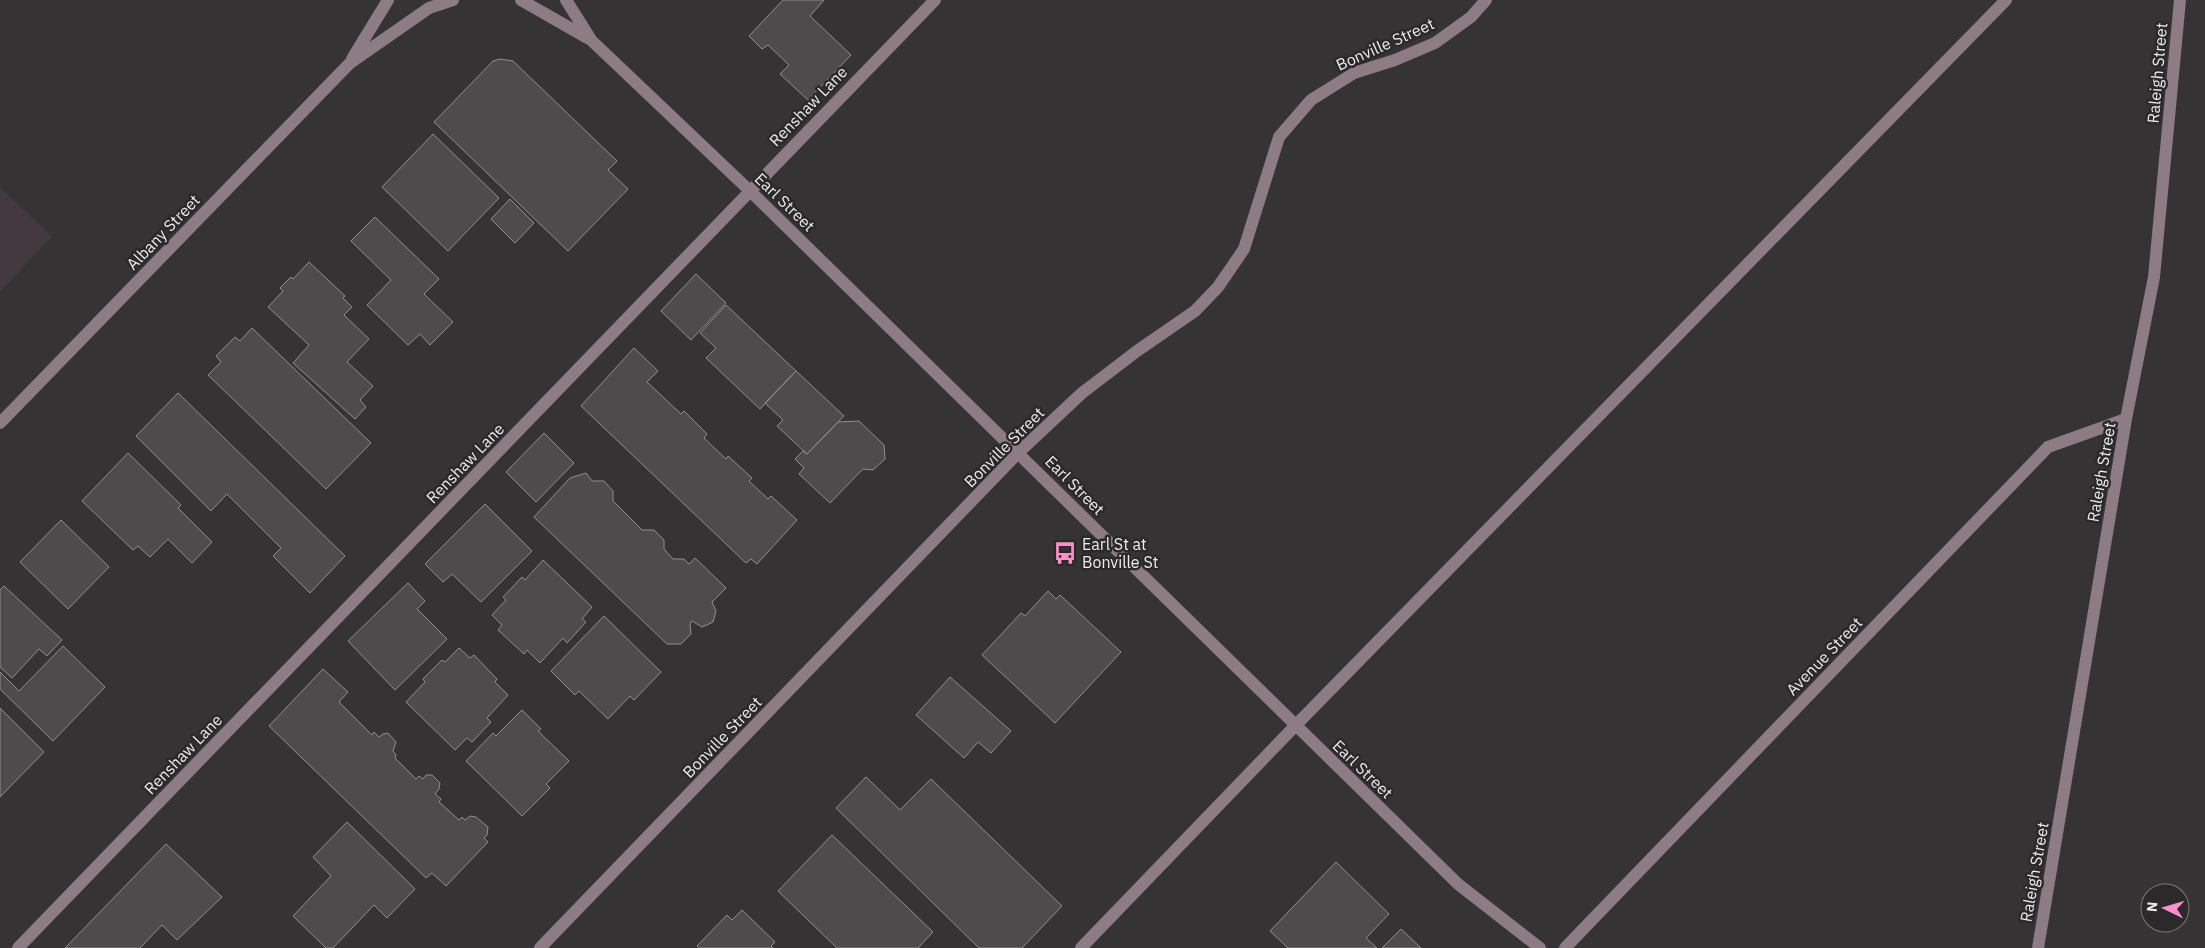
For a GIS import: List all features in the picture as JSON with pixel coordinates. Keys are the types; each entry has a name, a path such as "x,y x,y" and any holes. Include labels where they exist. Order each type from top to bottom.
{"street":[{"name":"Albany Street","path":"350,63 388,0"},
{"name":"Albany Street","path":"0,423 350,63 429,8 453,0"},
{"name":"Earl Street","path":"522,0 592,40"},
{"name":"Earl Street","path":"566,0 592,40 1019,452 1295,726 1458,884 1540,948"},
{"name":"Renshaw Lane","path":"18,948 749,190 935,0"},
{"name":"Bonville Street","path":"540,948 1019,452 1082,393 1194,311 1218,287 1244,250 1279,137 1310,100 1354,73 1395,60 1434,43 1471,17 1486,0"},
{"path":"1081,948 1295,726 2006,0"},
{"name":"Raleigh Street","path":"2038,948 2126,419 2154,277 2180,0"},
{"name":"Avenue Street","path":"1565,948 2048,447 2126,419"}],"shaded area":[{"path":"0,187 52,237 0,291"}],"building":[{"path":"783,0 824,0 810,16 851,55 808,100 780,74 789,65 768,45 762,49 749,36"},
{"path":"500,59 513,61 617,161 608,170 628,189 568,251 434,122 493,61"},
{"path":"433,134 499,198 448,251 382,187"},
{"path":"510,199 534,223 515,243 491,219"},
{"path":"375,217 439,279 424,294 453,322 430,345 420,334 408,345 367,305 391,280 351,241"},
{"path":"309,262 345,296 343,298 352,307 344,315 369,339 347,362 373,386 360,400 366,407 355,419 293,363 309,345 268,307 283,291 280,288 291,277 293,279"},
{"path":"696,274 726,303 691,340 661,311"},
{"path":"726,305 796,371 760,409 706,358 716,348 700,333"},
{"path":"252,328 371,443 326,489 208,375 221,362 216,356 235,337 240,341"},
{"path":"634,348 658,371 647,382 681,414 684,411 707,434 704,438 726,459 728,456 752,478 749,481 768,499 771,496 797,520 757,564 751,559 746,563 581,406"},
{"path":"796,371 844,416 807,454 777,426 783,420 765,403"},
{"path":"178,393 345,556 310,593 273,556 281,548 227,494 211,511 136,436"},
{"path":"859,421 884,445 885,459 873,470 863,469 830,503 799,474 804,468 795,459 803,451 807,454 838,422"},
{"path":"544,433 574,463 536,502 506,472"},
{"path":"128,453 181,505 178,508 212,542 192,563 168,539 150,557 138,546 133,550 82,501"},
{"path":"586,473 592,481 604,481 613,491 613,501 642,530 654,530 664,540 664,549 673,559 684,559 689,564 695,558 726,588 712,602 716,611 713,622 702,627 692,621 690,624 691,634 681,644 667,644 534,517 570,478"},
{"path":"485,504 532,551 481,602 452,574 443,582 425,564"},
{"path":"61,520 109,567 68,609 20,562"},
{"path":"543,560 592,607 582,619 586,622 567,643 563,638 540,663 527,650 524,654 498,630 502,625 492,615 506,600 503,597 522,577 525,580"},
{"path":"408,583 425,601 417,609 447,639 395,690 348,641"},
{"path":"4,586 62,640 47,656 39,649 12,678 0,667 0,590"},
{"path":"1048,591 1056,599 1060,595 1121,652 1055,723 982,655 1021,613 1025,616"},
{"path":"604,616 661,672 634,700 630,696 608,719 579,691 575,695 551,671"},
{"path":"63,646 105,687 53,741 0,689 0,672 19,691"},
{"path":"459,648 470,658 474,655 497,679 495,682 508,695 487,718 491,722 472,742 467,738 455,750 406,702 425,682 423,679 442,660 445,662"},
{"path":"323,669 348,692 339,702 372,735 374,732 379,737 388,733 396,742 393,751 396,755 395,758 416,779 419,776 423,779 426,775 432,775 440,783 439,789 435,794 441,799 439,802 459,820 462,817 465,820 470,816 476,817 488,827 487,835 484,838 488,842 446,886 432,873 426,878 269,726"},
{"path":"950,677 1011,731 991,753 978,742 964,758 916,715"},
{"path":"0,708 44,752 0,797"},
{"path":"522,710 541,729 538,731 569,761 546,784 550,788 522,816 466,761 493,733 496,736"},
{"path":"866,777 900,810 931,779 1062,906 1022,948 979,948 836,808"},
{"path":"347,822 415,889 387,918 374,905 333,948 326,948 293,916 331,876 313,857"},
{"path":"832,835 933,932 918,948 837,948 778,891"},
{"path":"166,844 222,897 177,940 162,925 140,948 65,948"},
{"path":"1336,862 1389,914 1366,938 1377,948 1288,948 1270,931"},
{"path":"742,910 775,942 771,946 773,948 699,948 697,946 727,915 732,920"},
{"path":"1401,929 1421,948 1382,948"}],"place":[{"name":"Earl St at Bonville St","path":"1065,553"}]}
